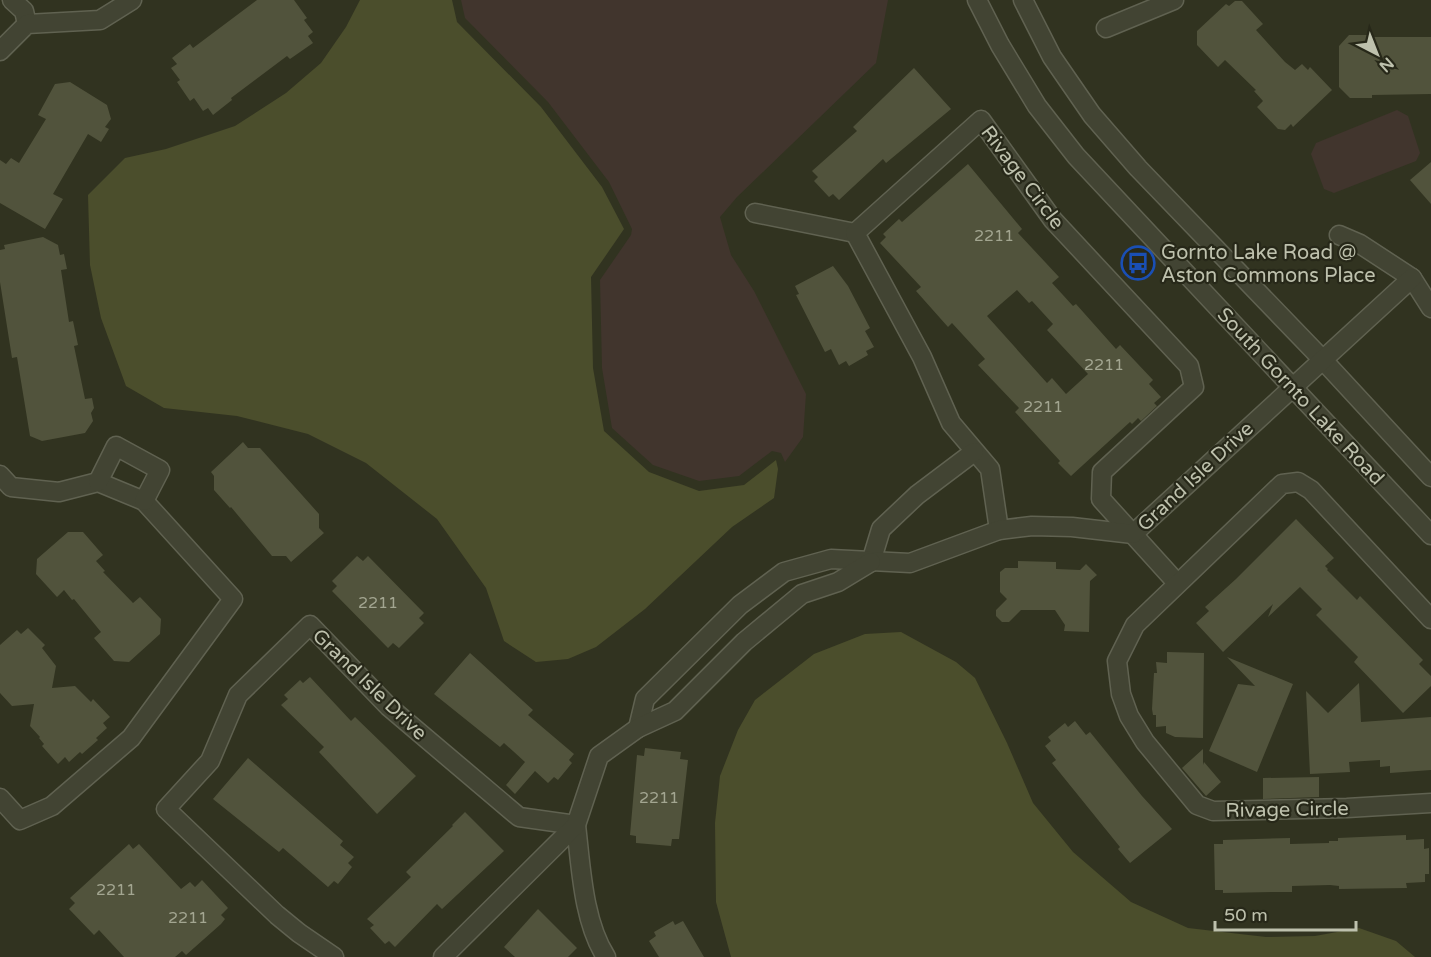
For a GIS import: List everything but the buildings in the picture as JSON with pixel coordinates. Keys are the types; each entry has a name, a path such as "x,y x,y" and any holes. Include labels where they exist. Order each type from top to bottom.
{"street":[{"path":"12,0 24,11 27,24"},
{"path":"0,51 27,24 100,20 132,0"},
{"name":"South Gornto Lake Road","path":"977,0 1000,45 1037,106 1076,156 1431,535"},
{"name":"South Gornto Lake Road","path":"1023,0 1052,57 1092,115 1138,168 1322,359 1431,477"},
{"path":"1106,28 1174,0"},
{"name":"Rivage Circle","path":"855,233 981,120 1053,220 1189,366 1194,387 1102,472 1101,499 1177,583"},
{"path":"755,213 855,233 922,357 951,423 974,453 990,469 999,530"},
{"path":"1340,235 1360,244 1412,278 1431,308"},
{"name":"Grand Isle Drive","path":"638,728 645,699 740,604 784,572 831,559 910,563 999,530 1032,526 1072,527 1133,534 1412,278"},
{"path":"98,482 116,446 160,470 144,501"},
{"path":"606,957 586,905 576,825 599,756 638,728 675,711 739,647 802,594 838,582 871,562 881,529 917,495 974,453"},
{"path":"0,475 11,487 59,492 98,482 144,501 233,599 132,738 96,769 52,806 20,820 0,798"},
{"name":"Rivage Circle","path":"1431,620 1311,490 1298,482 1282,484 1135,625 1117,661 1120,694 1129,716 1145,742 1197,805 1213,811 1347,808 1431,803"},
{"name":"Grand Isle Drive","path":"334,957 277,915 166,809 210,761 238,695 310,625 389,706 519,817 576,825"},
{"path":"719,625 739,647"},
{"path":"443,957 576,825"}],"shaded area":[{"path":"360,0 452,0 457,22 541,107 602,187 624,229 591,277 593,368 604,431 649,472 699,491 744,485 776,460 778,469 774,498 732,527 645,609 596,647 568,659 536,662 504,641 486,588 437,519 366,463 308,434 237,416 164,408 126,386 101,318 90,265 88,195 125,158 166,149 235,126 286,93 321,63 346,27"},
{"path":"461,0 888,0 876,63 737,197 720,217 731,255 754,291 806,394 803,437 785,462 781,453 772,451 739,476 699,481 653,465 612,428 602,368 600,280 631,235 632,229 609,182 548,102 465,18"},
{"path":"1397,110 1408,116 1420,153 1416,161 1334,193 1324,189 1311,154 1316,143"},
{"path":"901,632 956,662 975,678 1033,803 1073,852 1131,902 1188,928 1266,937 1315,936 1359,928 1396,941 1415,957 731,957 716,902 715,823 720,776 738,730 755,700 814,654 865,634"}],"place":[{"name":"Gornto Lake Road @ Aston Commons Place","path":"1138,263"}]}
